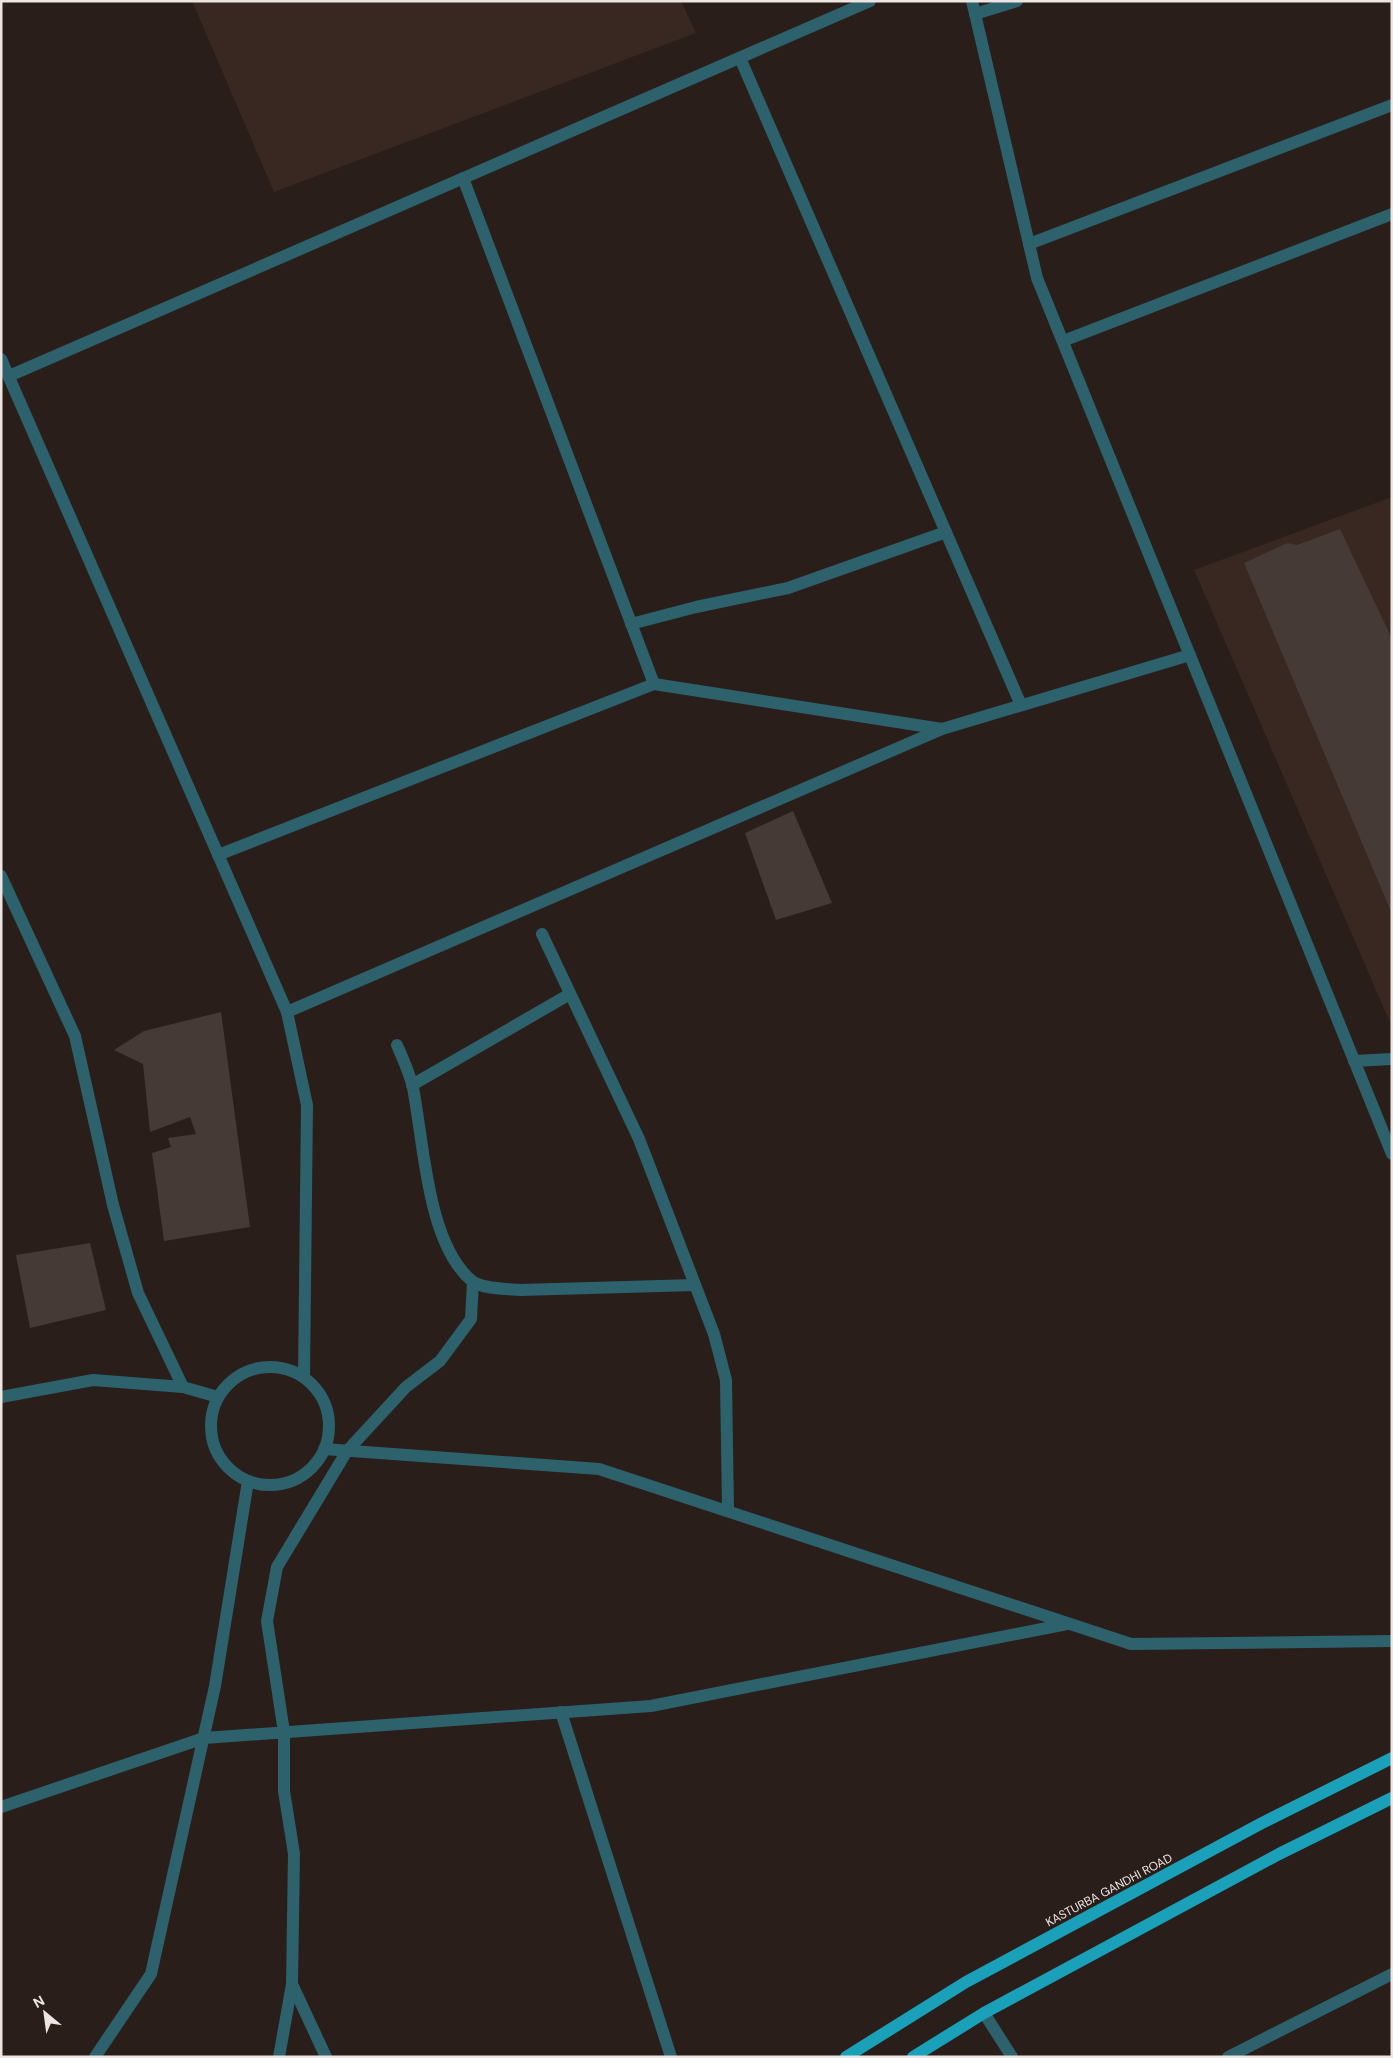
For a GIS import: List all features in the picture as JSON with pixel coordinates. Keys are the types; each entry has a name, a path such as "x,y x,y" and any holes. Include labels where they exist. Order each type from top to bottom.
{"main road":[{"name":"KASTURBA GANDHI ROAD","path":"846,2057 966,1982 1262,1823 1392,1758"},
{"path":"913,2057 984,2012 1278,1854 1392,1798"}],"street":[{"path":"9,376 870,1"},
{"path":"1017,1 974,8 1037,278 1392,1154"},
{"path":"740,58 1021,705"},
{"path":"1029,244 1392,105"},
{"path":"463,178 654,684"},
{"path":"1063,341 1392,214"},
{"path":"1,359 287,1012 306,1105 304,1377"},
{"path":"631,624 696,607 788,588 946,532"},
{"path":"287,1012 942,729 1190,654"},
{"path":"218,855 654,684 942,729"},
{"path":"1,876 75,1036 112,1205 138,1293 183,1387"},
{"path":"542,934 639,1138 714,1334 726,1380 728,1511"},
{"path":"412,1086 570,994"},
{"path":"397,1045 412,1086 431,1201 440,1233 458,1265 473,1282 493,1288 520,1290 695,1285"},
{"path":"1354,1061 1392,1059"},
{"path":"279,2057 292,1984 294,1854 284,1791 284,1732 266,1621 277,1567 347,1451 406,1387 440,1361 471,1319 473,1282"},
{"path":"267,1366 286,1369 304,1377 318,1392 327,1410 329,1430 324,1449 314,1464 300,1476 284,1483 265,1485 248,1481 231,1471 218,1455 213,1443 211,1416 218,1397 230,1382 247,1371 267,1366"},
{"path":"1,1397 92,1380 183,1387 218,1397"},
{"path":"324,1449 600,1469 1131,1644 1392,1641"},
{"path":"95,2057 151,1974 216,1686 248,1481"},
{"path":"1,1807 204,1738 651,1706 1069,1624"},
{"path":"561,1712 671,2057"},
{"path":"1228,2057 1392,1974"},
{"path":"292,1984 326,2057"},
{"path":"984,2012 1012,2057"}],"shaded area":[{"path":"192,1 681,1 696,33 274,192"},
{"path":"1392,497 1392,1027 1194,570"}],"building":[{"path":"1340,529 1392,639 1392,914 1244,563 1287,543 1297,545"},
{"path":"793,811 832,903 776,920 745,833"},
{"path":"221,1012 250,1227 164,1241 152,1153 171,1147 168,1138 196,1134 190,1117 150,1132 143,1064 114,1050 144,1031"},
{"path":"90,1243 106,1310 30,1328 16,1255"}]}
